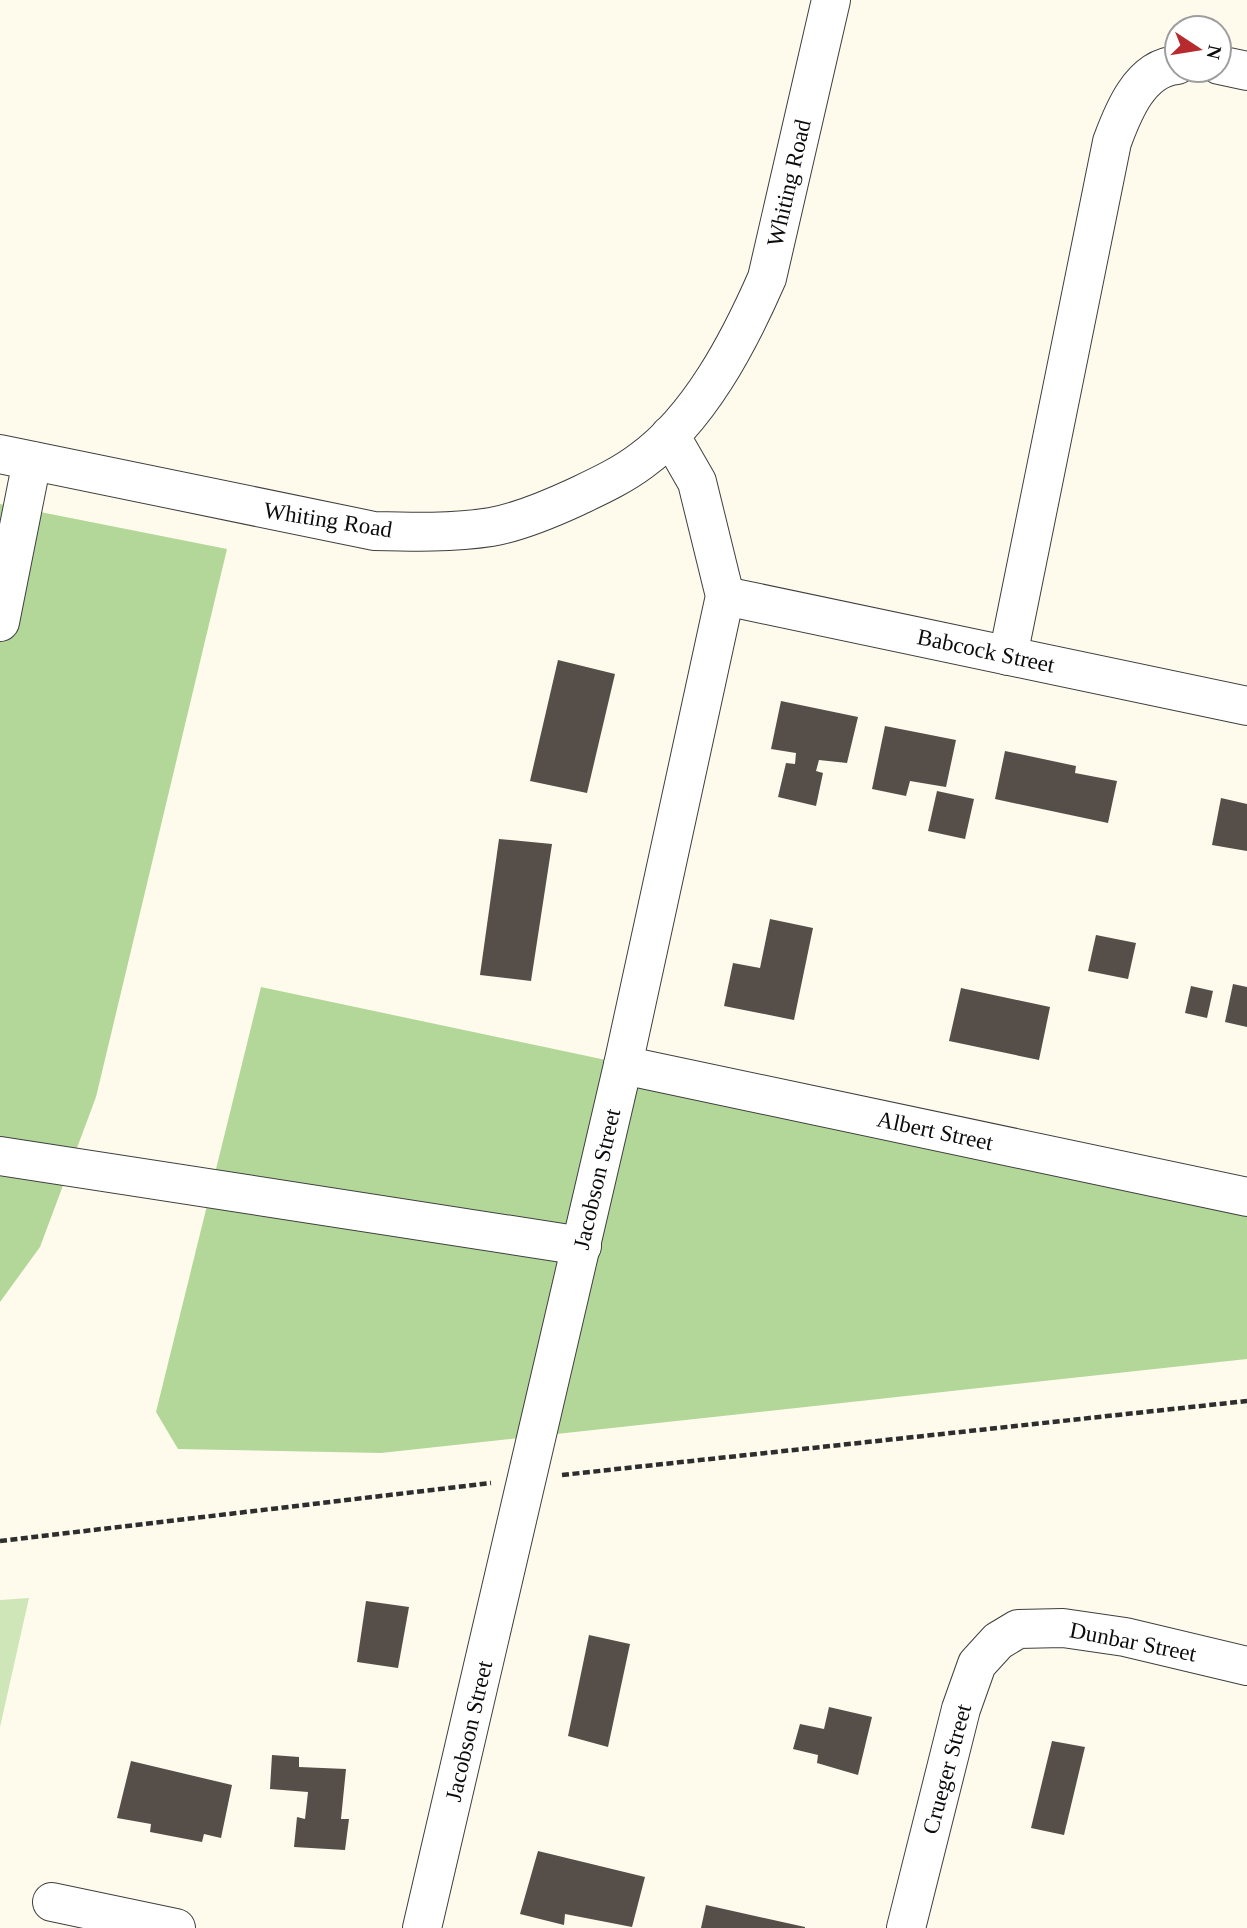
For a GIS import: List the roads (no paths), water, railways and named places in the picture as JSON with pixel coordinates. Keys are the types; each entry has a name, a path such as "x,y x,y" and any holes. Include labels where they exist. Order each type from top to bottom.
{"street":[{"name":"Whiting Road","path":"16,457 374,531 434,532 494,527 558,506 608,483 643,460 670,435 704,394 732,351 767,278 831,0"},
{"path":"1008,656 1112,142 1124,110 1143,82 1163,68"},
{"name":"Jacobson Street","path":"422,1928 624,1065 725,596 697,482 670,435"},
{"path":"0,622 16,457"},
{"name":"Babcock Street","path":"725,596 1247,706"},
{"name":"Albert Street","path":"624,1065 1247,1196"},
{"path":"0,1156 582,1246"},
{"name":"Dunbar Street","path":"1018,1629 1063,1628 1125,1637 1247,1666"},
{"name":"Crueger Street","path":"906,1928 961,1709 977,1664 998,1641 1018,1629"},
{"path":"52,1902 176,1928"}]}
